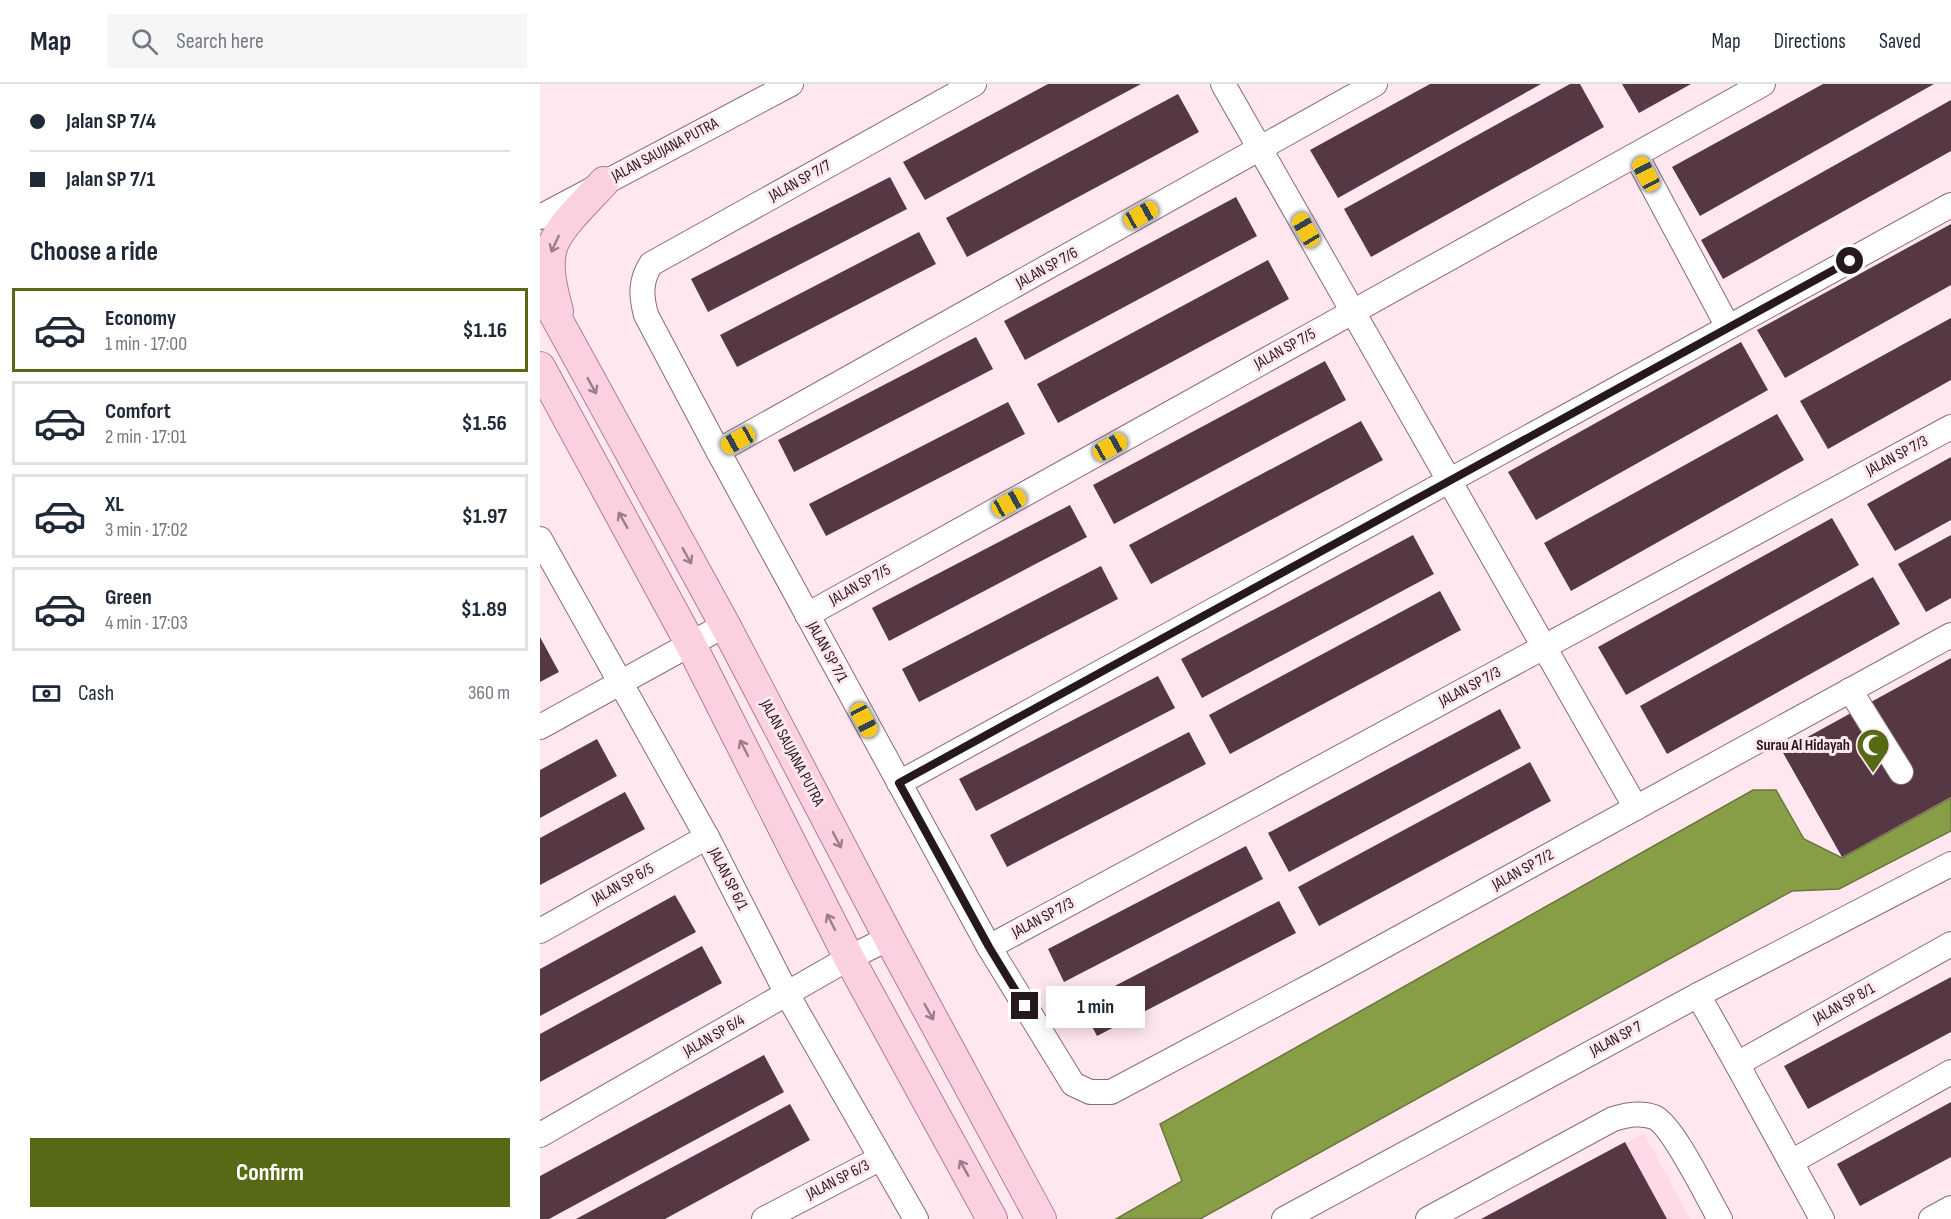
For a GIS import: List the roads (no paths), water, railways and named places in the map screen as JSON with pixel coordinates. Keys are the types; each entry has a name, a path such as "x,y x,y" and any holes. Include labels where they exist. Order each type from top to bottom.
{"main road":[{"path":"564,334 551,284 550,250 565,225 604,182"},
{"name":"JALAN SAUJANA PUTRA","path":"540,288 725,625 889,938 1041,1219"},
{"path":"540,367 690,643 849,958 992,1219"}],"street":[{"name":"JALAN SAUJANA PUTRA","path":"540,217 791,84"},
{"name":"JALAN SP 7/7","path":"642,290 644,276 651,264 974,84"},
{"path":"1223,84 1636,808"},
{"name":"JALAN SP 7/6","path":"718,452 1375,84"},
{"name":"JALAN SP 7/5","path":"807,615 1764,84"},
{"path":"1636,155 1728,327"},
{"path":"899,783 1951,205"},
{"name":"JALAN SP 7/1","path":"642,290 646,315 718,452 989,947 1073,1084 1090,1092"},
{"name":"JALAN SP 7/3","path":"989,947 1951,427"},
{"name":"JALAN SP 6/1","path":"540,539 707,837 788,994 916,1219"},
{"path":"540,727 725,625"},
{"name":"JALAN SP 7/2","path":"1090,1092 1111,1092 1331,975 1951,635"},
{"path":"1850,690 1901,772"},
{"name":"JALAN SP 6/5","path":"540,931 707,837"},
{"name":"JALAN SP 7","path":"1284,1219 1698,995 1951,864"},
{"name":"JALAN SP 6/4","path":"540,1135 849,958 889,938"},
{"name":"JALAN SP 8/1","path":"1737,1064 1951,944"},
{"path":"1698,995 1822,1219"},
{"path":"1791,1162 1951,1072"},
{"path":"1428,1219 1613,1119 1636,1113 1656,1118 1670,1131 1720,1219"},
{"name":"JALAN SP 6/3","path":"764,1219 881,1158"},
{"path":"1931,1219 1951,1208"}],"place":[{"name":"Surau Al Hidayah","path":"1873,774"}]}
